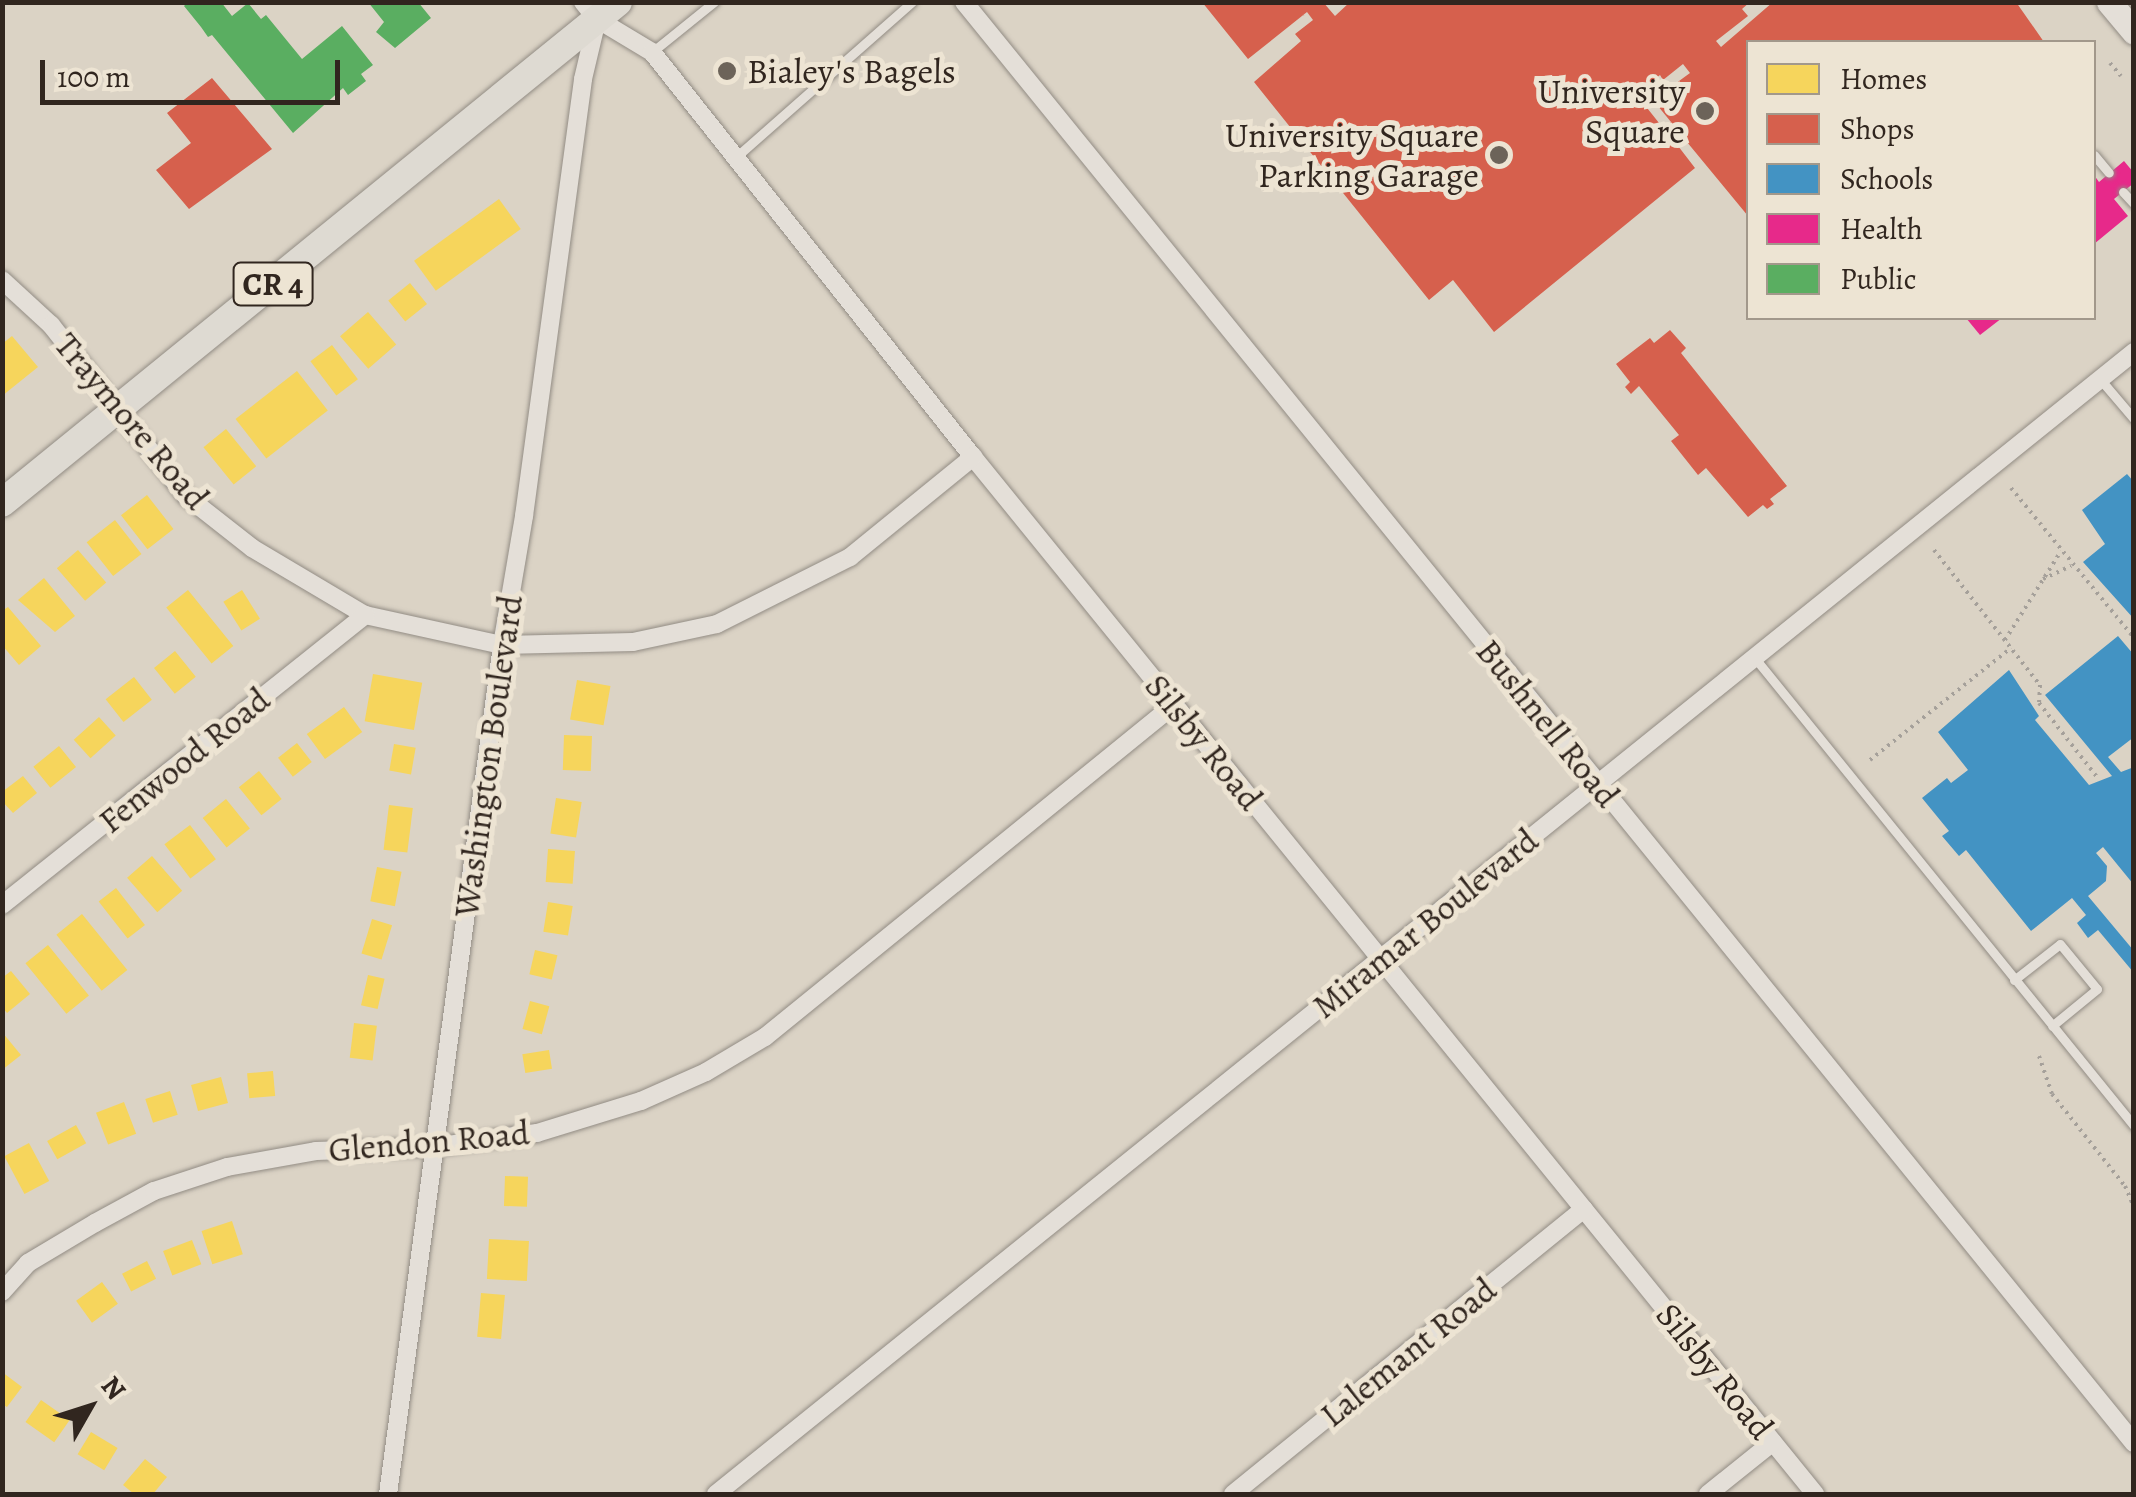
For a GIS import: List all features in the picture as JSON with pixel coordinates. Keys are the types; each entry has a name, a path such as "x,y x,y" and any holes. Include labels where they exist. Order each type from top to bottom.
{"main road":[{"path":"2109,2 2134,32"},
{"name":"CR 4","path":"2,503 118,411 599,8"}],"street":[{"name":"Bushnell Road","path":"964,2 2134,1443"},
{"name":"Silsby Road","path":"599,8 652,52 973,457 1816,1494"},
{"name":"Washington Boulevard","path":"388,1494 502,646 524,516 583,79 599,8"},
{"name":"Traymore Road","path":"2,280 40,312 186,496 252,548 365,616 502,646 632,642 716,624 850,557 973,457"},
{"name":"Miramar Boulevard","path":"716,1494 2134,352"},
{"name":"Fenwood Road","path":"2,905 365,616"},
{"name":"Glendon Road","path":"2,1292 28,1263 154,1191 227,1167 316,1151 433,1147 537,1132 642,1101 706,1072 764,1037 1174,705"},
{"name":"Lalemant Road","path":"1232,1494 1584,1209"},
{"path":"1708,1494 1772,1442"}],"lane":[{"path":"652,52 714,2"},
{"path":"736,157 912,2"},
{"path":"2096,158 2109,174"},
{"path":"2124,192 2134,204"},
{"path":"2100,378 2134,419"},
{"path":"1754,657 2134,1126"},
{"path":"2014,980 2060,944 2097,989 2052,1026"}],"path":[{"path":"2110,64 2121,76"},
{"path":"2010,488 2134,638"},
{"path":"1934,550 2040,685 2039,703 2098,778"},
{"path":"2004,640 2061,551"},
{"path":"2044,579 2072,565"},
{"path":"1870,760 2011,648"},
{"path":"2039,1056 2052,1094 2125,1186 2134,1206"}],"building: Homes":[{"path":"499,199 521,229 436,291 414,261"},
{"path":"410,283 427,304 405,322 388,301"},
{"path":"368,312 396,344 368,369 340,336"},
{"path":"12,336 38,367 2,396 2,344"},
{"path":"332,345 358,379 336,396 310,361"},
{"path":"297,371 328,410 266,458 236,419"},
{"path":"226,429 256,466 234,485 203,447"},
{"path":"147,495 173,529 147,549 121,515"},
{"path":"115,520 141,554 113,576 87,542"},
{"path":"78,550 106,582 85,601 57,568"},
{"path":"44,578 75,616 55,632 18,600"},
{"path":"188,590 233,646 212,664 166,608"},
{"path":"242,590 260,619 241,630 223,602"},
{"path":"8,607 41,646 19,665 2,645 2,611"},
{"path":"175,651 196,677 175,694 154,668"},
{"path":"373,674 422,683 414,730 365,721"},
{"path":"134,677 152,700 123,722 106,699"},
{"path":"577,680 610,686 604,725 570,719"},
{"path":"344,707 362,732 325,759 307,734"},
{"path":"99,717 116,736 90,758 74,740"},
{"path":"564,735 592,736 591,771 563,770"},
{"path":"297,743 312,762 293,777 278,758"},
{"path":"394,744 416,748 411,774 389,771"},
{"path":"59,746 76,767 50,788 33,767"},
{"path":"259,771 282,799 261,815 239,787"},
{"path":"23,776 37,793 13,813 2,801 2,792"},
{"path":"556,798 582,802 576,838 550,834"},
{"path":"226,799 250,829 227,847 203,818"},
{"path":"389,805 413,808 407,853 384,850"},
{"path":"190,825 216,859 190,879 164,844"},
{"path":"548,849 575,851 573,884 546,882"},
{"path":"152,856 182,891 157,912 127,878"},
{"path":"377,867 402,872 395,906 370,901"},
{"path":"116,888 145,925 128,939 99,902"},
{"path":"548,902 573,906 568,936 543,932"},
{"path":"82,914 127,970 102,991 56,935"},
{"path":"372,919 392,925 382,960 361,953"},
{"path":"48,945 89,996 66,1014 25,963"},
{"path":"535,950 557,955 552,980 529,974"},
{"path":"11,971 30,994 7,1013 2,1007 2,978"},
{"path":"368,975 385,979 378,1009 361,1005"},
{"path":"530,1001 549,1006 542,1034 522,1029"},
{"path":"354,1023 377,1026 373,1061 350,1058"},
{"path":"2,1032 21,1055 2,1070"},
{"path":"549,1050 552,1069 525,1073 522,1054"},
{"path":"273,1071 275,1096 249,1098 247,1073"},
{"path":"221,1077 228,1103 198,1111 191,1085"},
{"path":"170,1091 178,1115 153,1123 145,1099"},
{"path":"124,1102 136,1134 108,1144 96,1113"},
{"path":"76,1125 86,1143 57,1159 47,1141"},
{"path":"29,1143 49,1181 24,1194 4,1156"},
{"path":"505,1176 528,1177 527,1207 504,1206"},
{"path":"232,1221 243,1254 212,1264 202,1231"},
{"path":"489,1239 529,1241 527,1281 487,1279"},
{"path":"192,1240 201,1264 172,1275 163,1251"},
{"path":"147,1261 156,1279 131,1292 122,1274"},
{"path":"102,1282 118,1304 92,1323 76,1301"},
{"path":"481,1293 505,1295 501,1339 477,1337"},
{"path":"2,1372 22,1387 7,1407 2,1404"},
{"path":"41,1400 70,1420 54,1442 26,1422"},
{"path":"91,1432 118,1448 104,1470 78,1454"},
{"path":"145,1459 167,1477 153,1494 134,1494 123,1485"}],"building: Shops":[{"name":"University Square Parking Garage","path":"1202,2 1323,2 1335,16 1350,2 1750,2 1742,9 1748,16 1716,41 1721,47 1773,2 2016,2 2043,40 1746,40 1746,214 1682,136 1675,142 1695,168 1494,332 1453,280 1429,300 1254,82 1301,41 1295,34 1313,20 1307,12 1248,59","holes":["1683,64 1690,73 1653,100 1671,122 1663,128 1636,94 1660,75 1663,80"]},
{"path":"212,78 272,149 189,209 156,170 191,143 167,113"},
{"path":"1670,330 1686,348 1681,353 1787,486 1770,499 1774,504 1767,509 1763,505 1748,517 1706,468 1698,475 1671,441 1679,435 1639,386 1631,394 1625,387 1630,382 1616,364 1650,338 1654,343"}],"building: Schools":[{"path":"2127,474 2134,482 2134,619 2083,562 2105,544 2082,510"},
{"path":"2118,636 2134,655 2134,737 2108,757 2121,772 2134,767 2134,885 2103,847 2096,853 2107,866 2106,881 2088,896 2134,951 2134,973 2098,930 2088,938 2077,923 2086,915 2072,898 2031,931 1966,850 1959,856 1942,836 1949,831 1922,798 1947,778 1951,783 1968,770 1938,732 2009,670 2039,716 2035,720 2089,785 2112,776 2045,695"}],"building: Health":[{"path":"2124,161 2134,173 2134,183 2114,199 2128,216 2096,242 2096,178 2099,182"},
{"path":"1968,320 1999,320 1980,335"}],"building: Public":[{"path":"188,2 221,2 232,16 248,3 261,19 266,15 302,59 342,26 373,65 361,74 366,81 348,95 343,88 293,133 212,35 208,37 184,6"},
{"path":"368,2 418,2 431,18 395,48 376,32 384,22"}],"place":[{"name":"Bialey's Bagels","path":"727,71"},
{"name":"University Square","path":"1705,111"},
{"name":"University Square Parking Garage","path":"1499,155"}]}
